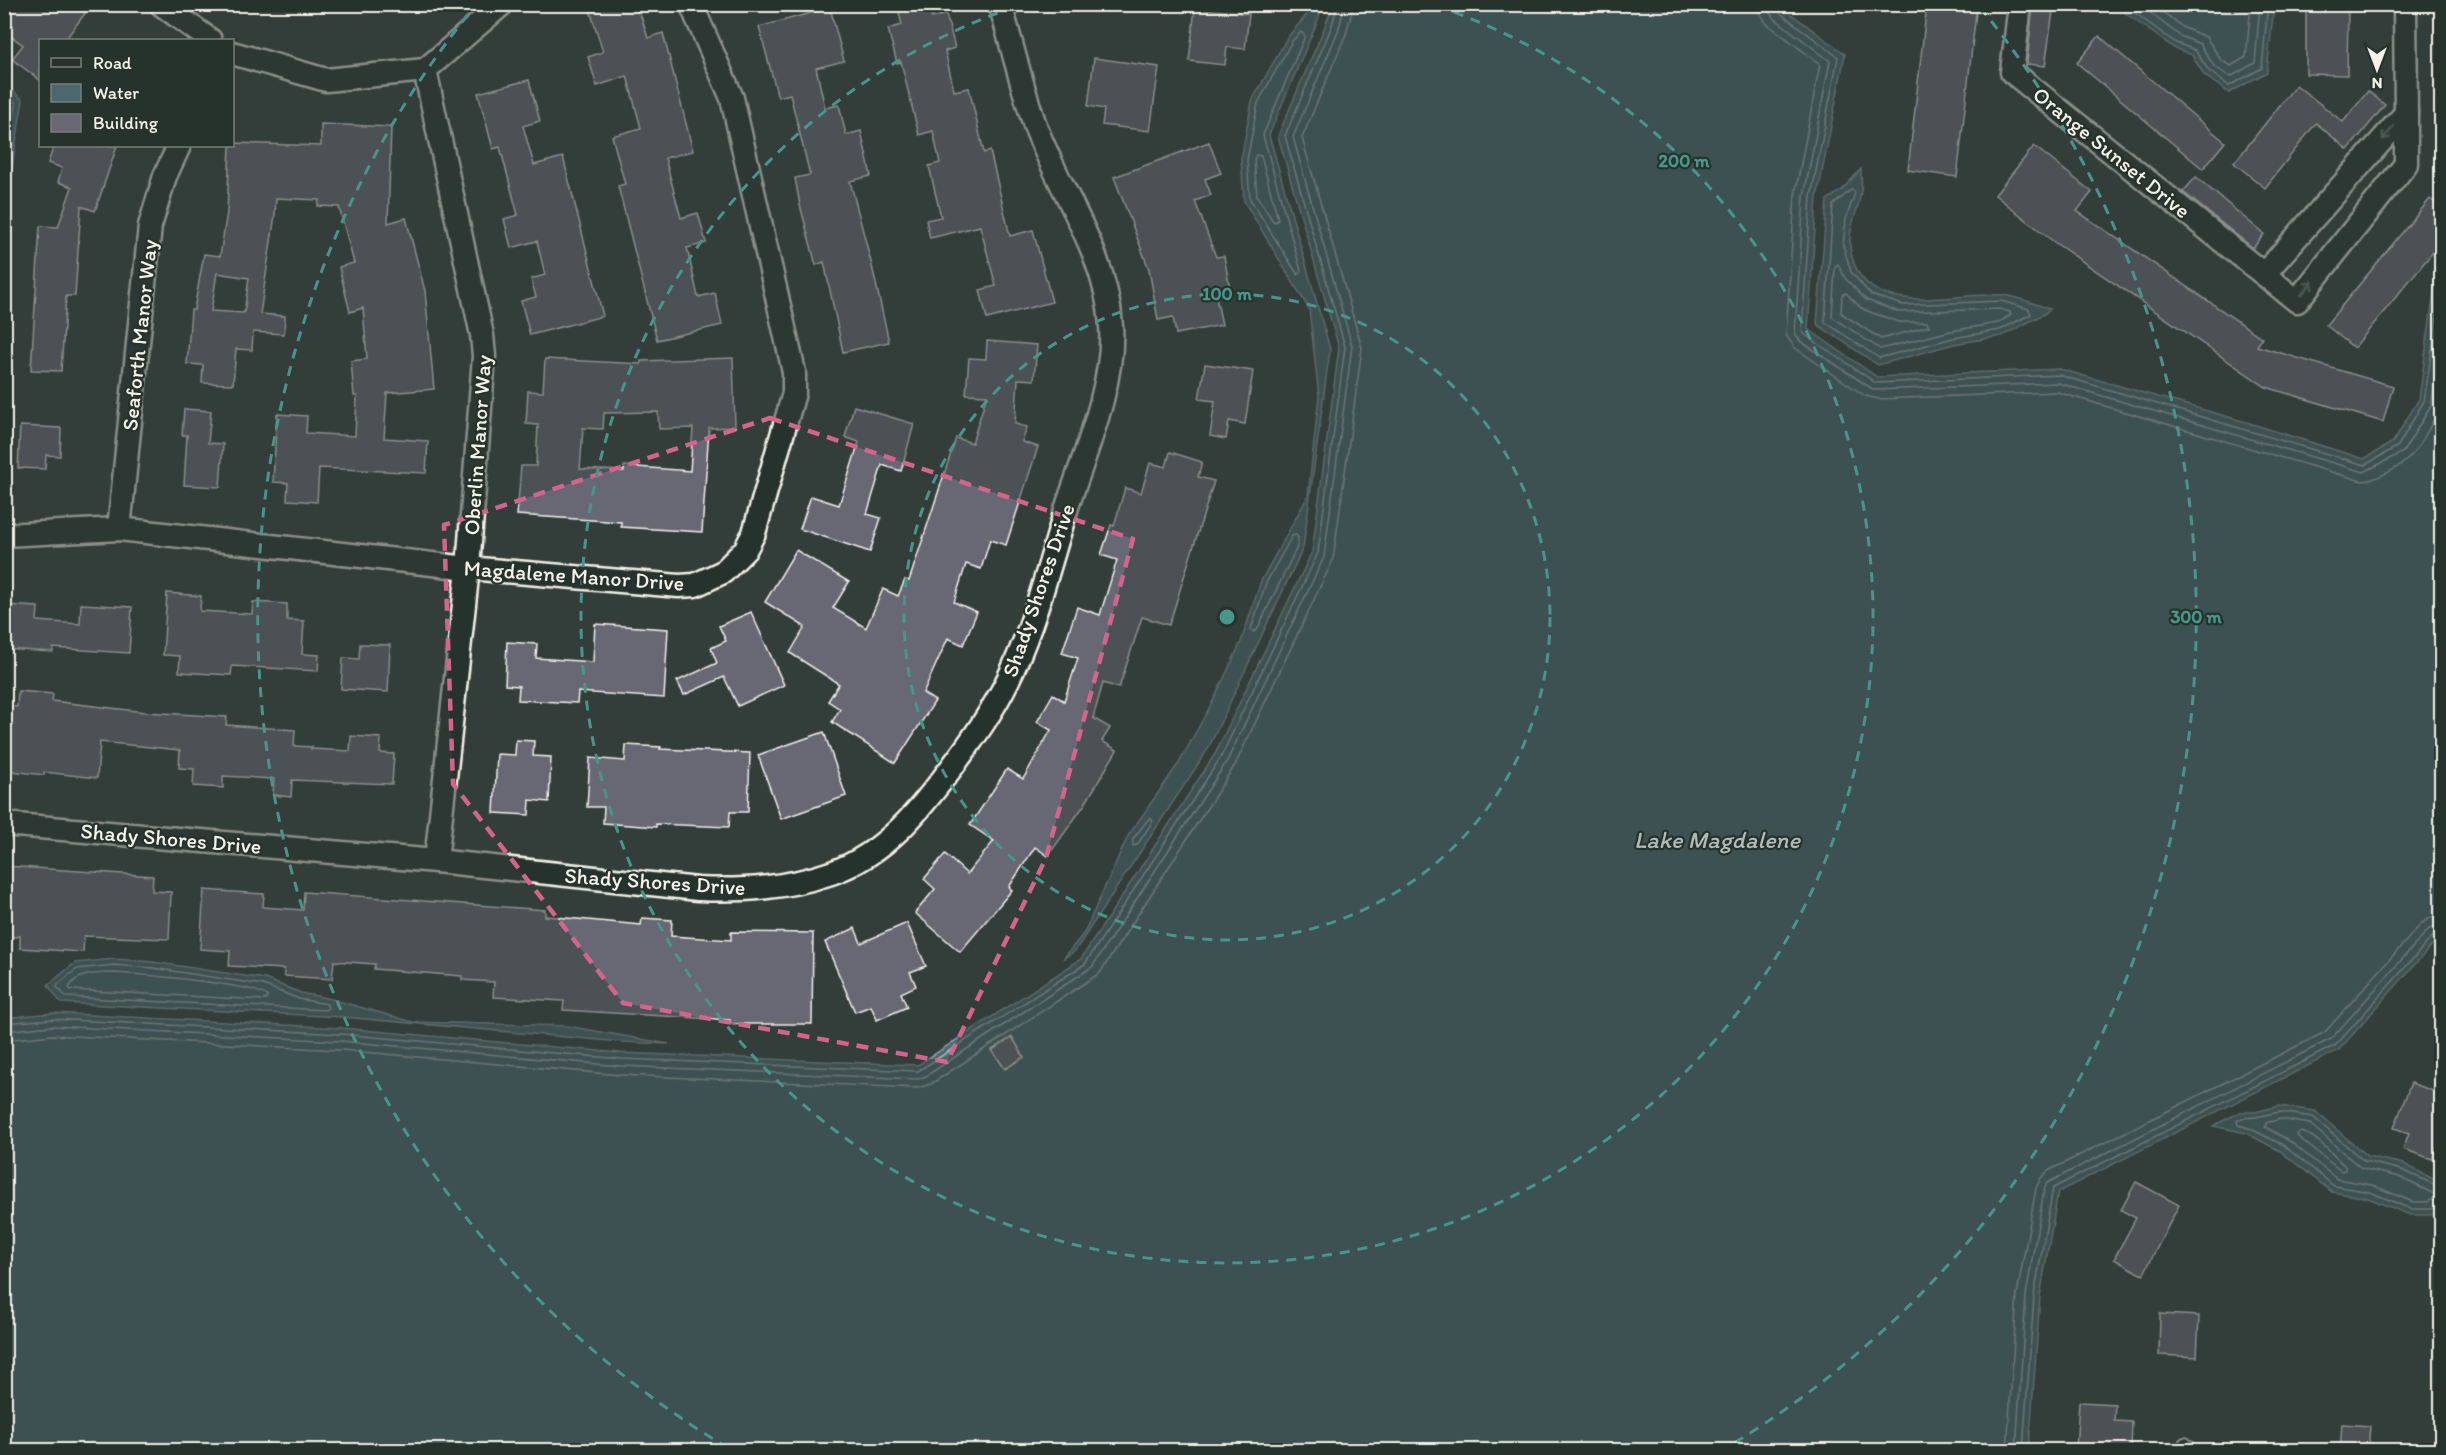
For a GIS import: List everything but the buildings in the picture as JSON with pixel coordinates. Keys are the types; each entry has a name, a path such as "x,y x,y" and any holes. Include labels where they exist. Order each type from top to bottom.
{"street":[{"path":"161,4 209,39"},
{"path":"234,54 326,80 425,70 502,4"},
{"name":"Magdalene Manor Drive","path":"4,534 119,529 468,568 659,585 695,585 709,580 730,567 746,550 754,533 794,393 794,372 732,98 692,4"},
{"name":"Shady Shores Drive","path":"4,824 436,861 698,889 738,890 767,889 798,883 833,872 860,860 885,842 914,815 975,735 998,700 1014,668 1034,612 1110,363 1111,318 1104,284 1085,234 1036,128 1000,4"},
{"name":"Orange Sunset Drive","path":"2020,4 2012,72 2297,301 2406,164 2405,4"},
{"name":"Oberlin Manor Way","path":"425,70 483,335 483,374 468,568 436,861"},
{"path":"2264,274 2406,113"},
{"name":"Seaforth Manor Way","path":"119,529 150,226 165,176 179,147"}],"highlighted area":[{"path":"770,418 1133,539 1046,858 947,1062 623,1003 453,784 444,525"}],"water":[{"path":"1316,4 1323,5 1269,135 1330,349 1303,548 1208,749 1075,951 1063,959 1084,933 1128,836 1179,763 1214,699 1241,642 1261,581 1308,496 1319,396 1309,309 1244,201 1241,159 1252,101 1287,38"},
{"name":"Lake Magdalene","path":"1333,5 1779,5 1845,54 1817,198 1808,329 1877,377 2060,369 2246,422 2364,459 2393,442 2419,399 2436,276 2441,276 2441,935 2339,1050 2058,1192 2040,1296 2029,1450 5,1450 5,1018 52,1013 341,1028 621,1053 918,1065 1081,959 1215,754 1312,552 1339,348 1278,136"},
{"path":"2126,5 2274,5 2267,72 2229,93 2204,75 2192,55 2174,48 2125,13"},
{"path":"5,84 23,100 5,208"},
{"path":"1861,169 1861,192 1851,232 1850,246 1857,270 1870,286 1888,295 1910,299 2001,295 2050,309 2002,336 1954,344 1878,365 1817,324 1827,200 1842,190"},
{"path":"114,959 153,962 265,979 301,993 413,1022 567,1026 669,1044 622,1042 342,1017 61,1003 48,985 75,963"},
{"path":"2279,1106 2315,1111 2367,1156 2404,1164 2441,1183 2441,1211 2431,1215 2410,1215 2368,1198 2332,1192 2280,1151 2246,1133 2213,1126 2240,1112 2255,1112"}]}
